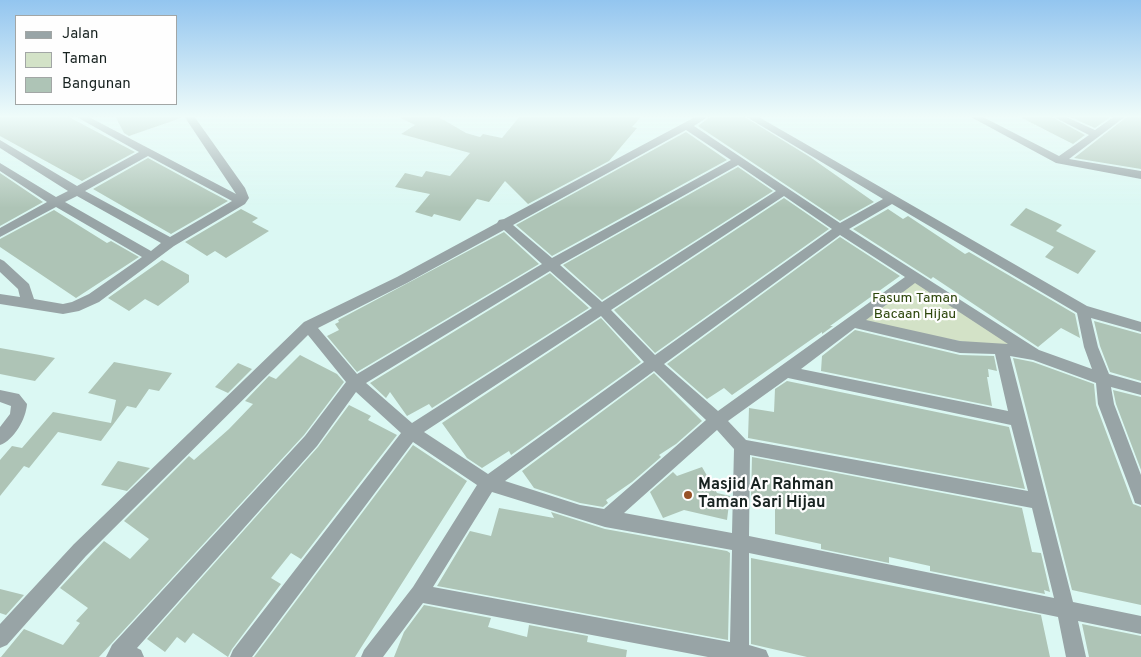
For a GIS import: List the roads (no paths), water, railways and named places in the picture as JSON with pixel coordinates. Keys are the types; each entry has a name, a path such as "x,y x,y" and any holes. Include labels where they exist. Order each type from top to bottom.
{"street":[{"path":"6,147 77,191 170,243"},
{"path":"137,147 241,201"},
{"path":"0,299 63,309 74,307 94,298 150,256 241,201 243,198 241,191 210,147"},
{"path":"0,638 80,550 309,326 402,280 503,223 648,147"},
{"path":"717,147 840,229 1034,354"},
{"path":"802,147 1083,310 1141,327"},
{"path":"1033,147 1060,161 1141,175"},
{"path":"1060,161 1079,147"},
{"path":"0,233 147,152"},
{"path":"123,655 311,440 355,382 552,264 738,161"},
{"path":"0,166 55,202 150,256"},
{"path":"240,657 411,432 784,191"},
{"path":"371,657 419,593 488,483 653,362 840,229 891,199"},
{"path":"503,223 601,308 653,362 717,420 742,446 1038,501"},
{"path":"0,264 24,287 29,304"},
{"path":"605,519 717,420 786,372 914,277"},
{"path":"1083,310 1091,348 1103,379 1106,404 1141,497"},
{"path":"853,322 960,347 1001,349 1034,354 1103,379 1141,389"},
{"path":"309,326 355,382 411,432 488,483 580,514 742,543 1141,625"},
{"path":"1001,349 1066,609 1076,657"},
{"path":"786,372 1017,419"},
{"path":"0,396 14,399 19,404 17,418 0,438"},
{"path":"739,655 742,446"},
{"path":"419,593 739,655 759,657"}],"place":[{"name":"Masjid Ar Rahman Taman Sari Hijau","path":"688,495"}],"park label":[{"name":"Fasum Taman Bacaan Hijau","path":"915,308"}]}
